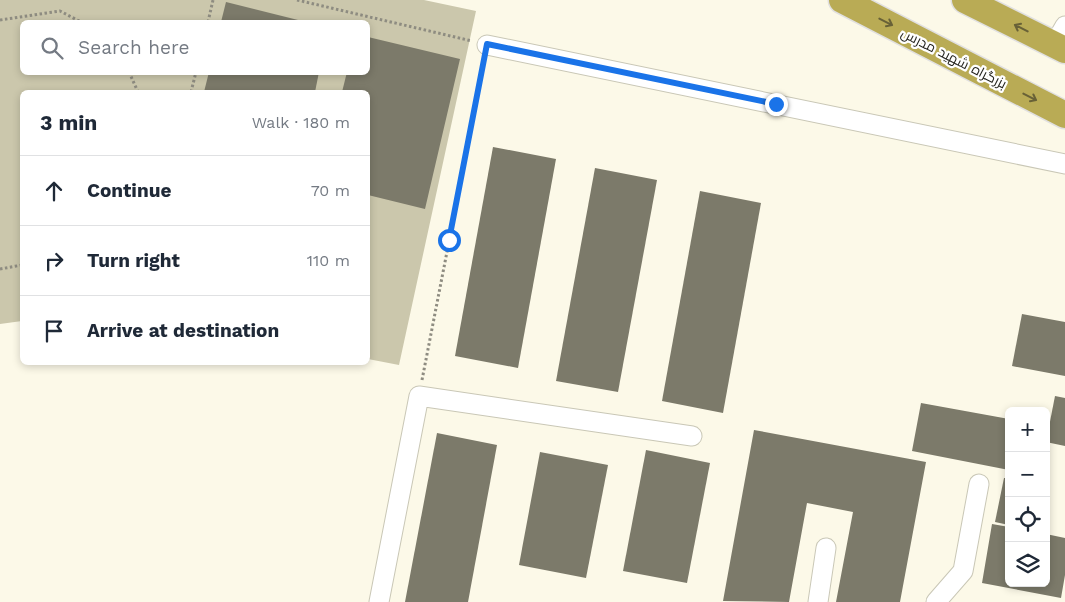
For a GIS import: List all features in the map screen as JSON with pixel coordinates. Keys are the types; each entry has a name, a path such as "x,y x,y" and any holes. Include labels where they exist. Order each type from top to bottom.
{"highway":[{"name":"بزرگراه شهید مدرس","path":"842,0 1065,115"},
{"path":"965,0 1061,40"}],"lane":[{"path":"487,44 1065,164"},
{"path":"379,602 419,396 692,436"},
{"path":"936,602 963,571 979,484"},
{"path":"818,602 826,548"}],"path":[{"path":"208,20 213,0"},
{"path":"297,0 487,44 419,396"},
{"path":"0,20 60,11 77,20"},
{"path":"130,75 137,90"},
{"path":"192,90 195,75"},
{"path":"0,268 20,265"}],"shaded area":[{"path":"0,0 424,0 476,11 399,365 370,359 370,90 20,90 20,321 0,324"}],"building":[{"path":"226,2 298,20 222,20"},
{"path":"370,37 460,59 425,209 370,195 370,90 342,90 346,75 370,75"},
{"path":"208,75 318,75 315,90 204,90"},
{"path":"493,147 556,159 518,368 455,356"},
{"path":"595,168 657,180 618,392 556,381"},
{"path":"700,191 761,203 723,413 662,401"},
{"path":"1022,314 1065,322 1065,376 1012,366"},
{"path":"1055,396 1065,398 1065,446 1050,443 1050,422"},
{"path":"921,403 1005,418 1005,469 912,451"},
{"path":"754,430 926,462 900,602 836,602 853,512 807,503 789,602 723,601"},
{"path":"437,433 497,445 468,602 405,602"},
{"path":"646,450 710,463 687,583 623,571"},
{"path":"540,452 608,465 586,578 519,565"},
{"path":"1004,478 1005,478 1005,524 995,522"},
{"path":"992,524 1005,526 1005,587 1050,587 1050,535 1065,538 1065,575 1061,598 982,583"}],"route":[{"path":"449,240 487,44 776,104"}]}
